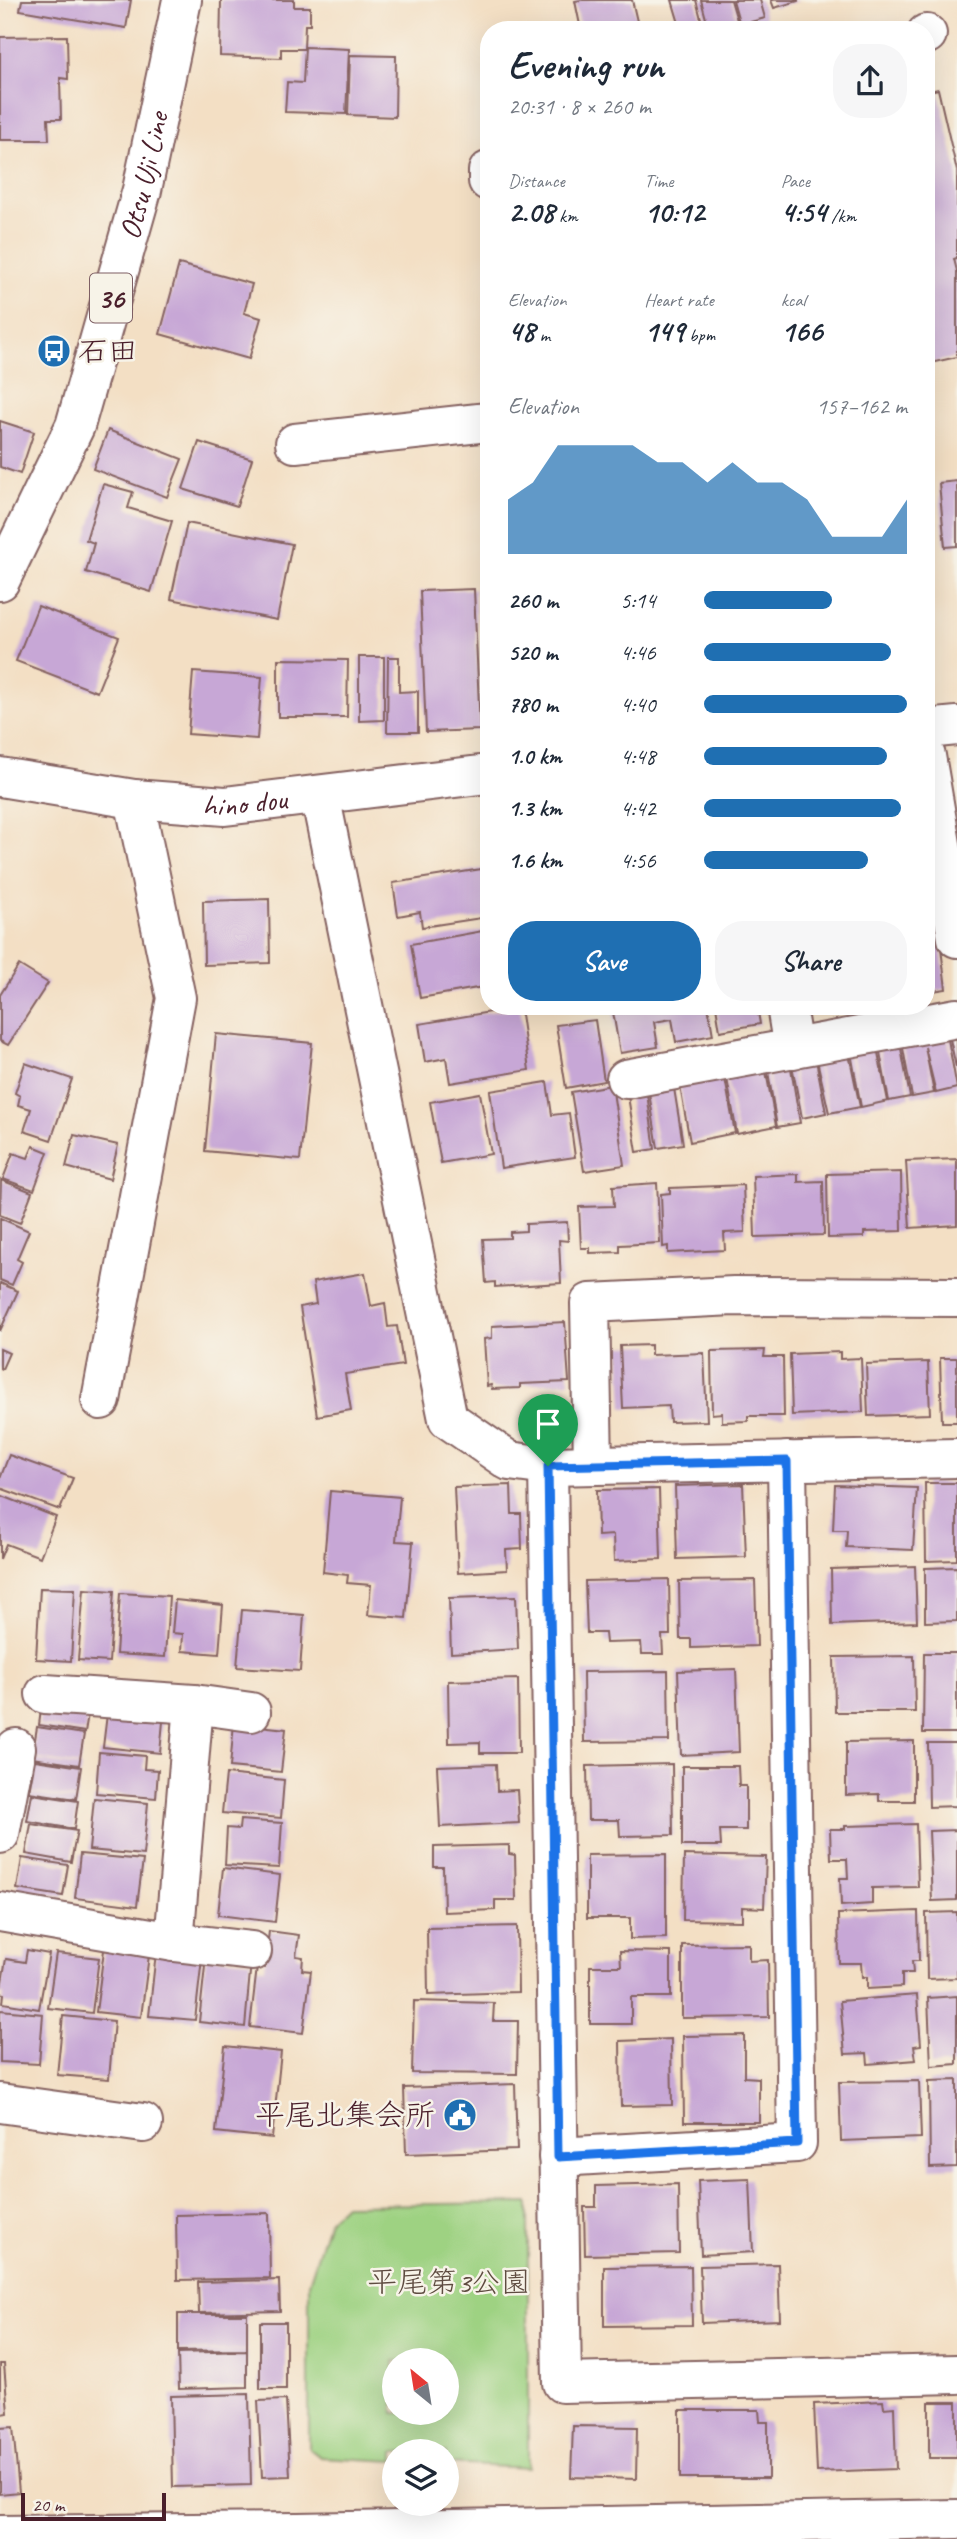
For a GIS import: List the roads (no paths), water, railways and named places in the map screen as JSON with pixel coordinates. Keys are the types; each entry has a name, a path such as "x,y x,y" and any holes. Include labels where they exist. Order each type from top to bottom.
{"street":[{"name":"Otsu Uji Line","path":"0,581 75,426 142,190 182,0"},
{"path":"295,443 480,423"},
{"path":"935,728 957,726"},
{"name":"hino dou","path":"0,776 134,799 225,806 480,775"},
{"path":"320,795 448,1419 509,1461 548,1466 957,1458"},
{"path":"100,1400 176,998 134,799"},
{"path":"935,809 957,938"},
{"path":"787,1015 793,1049"},
{"path":"626,1079 957,1018"},
{"path":"593,1465 590,1303 734,1296 957,1297"},
{"path":"558,2157 797,2143 787,1461"},
{"path":"548,1466 562,2383 957,2374"},
{"path":"45,1694 194,1704 251,1712"},
{"path":"174,1942 194,1704"},
{"path":"0,1834 16,1748"},
{"path":"0,1912 174,1942 252,1951"},
{"path":"0,2103 143,2123"},
{"path":"0,2535 299,2536 765,2531 957,2519"}],"place":[{"name":"石田","path":"54,351"},
{"name":"平尾北集会所","path":"460,2115"}],"park label":[{"name":"平尾第3公園","path":"449,2282"}]}
